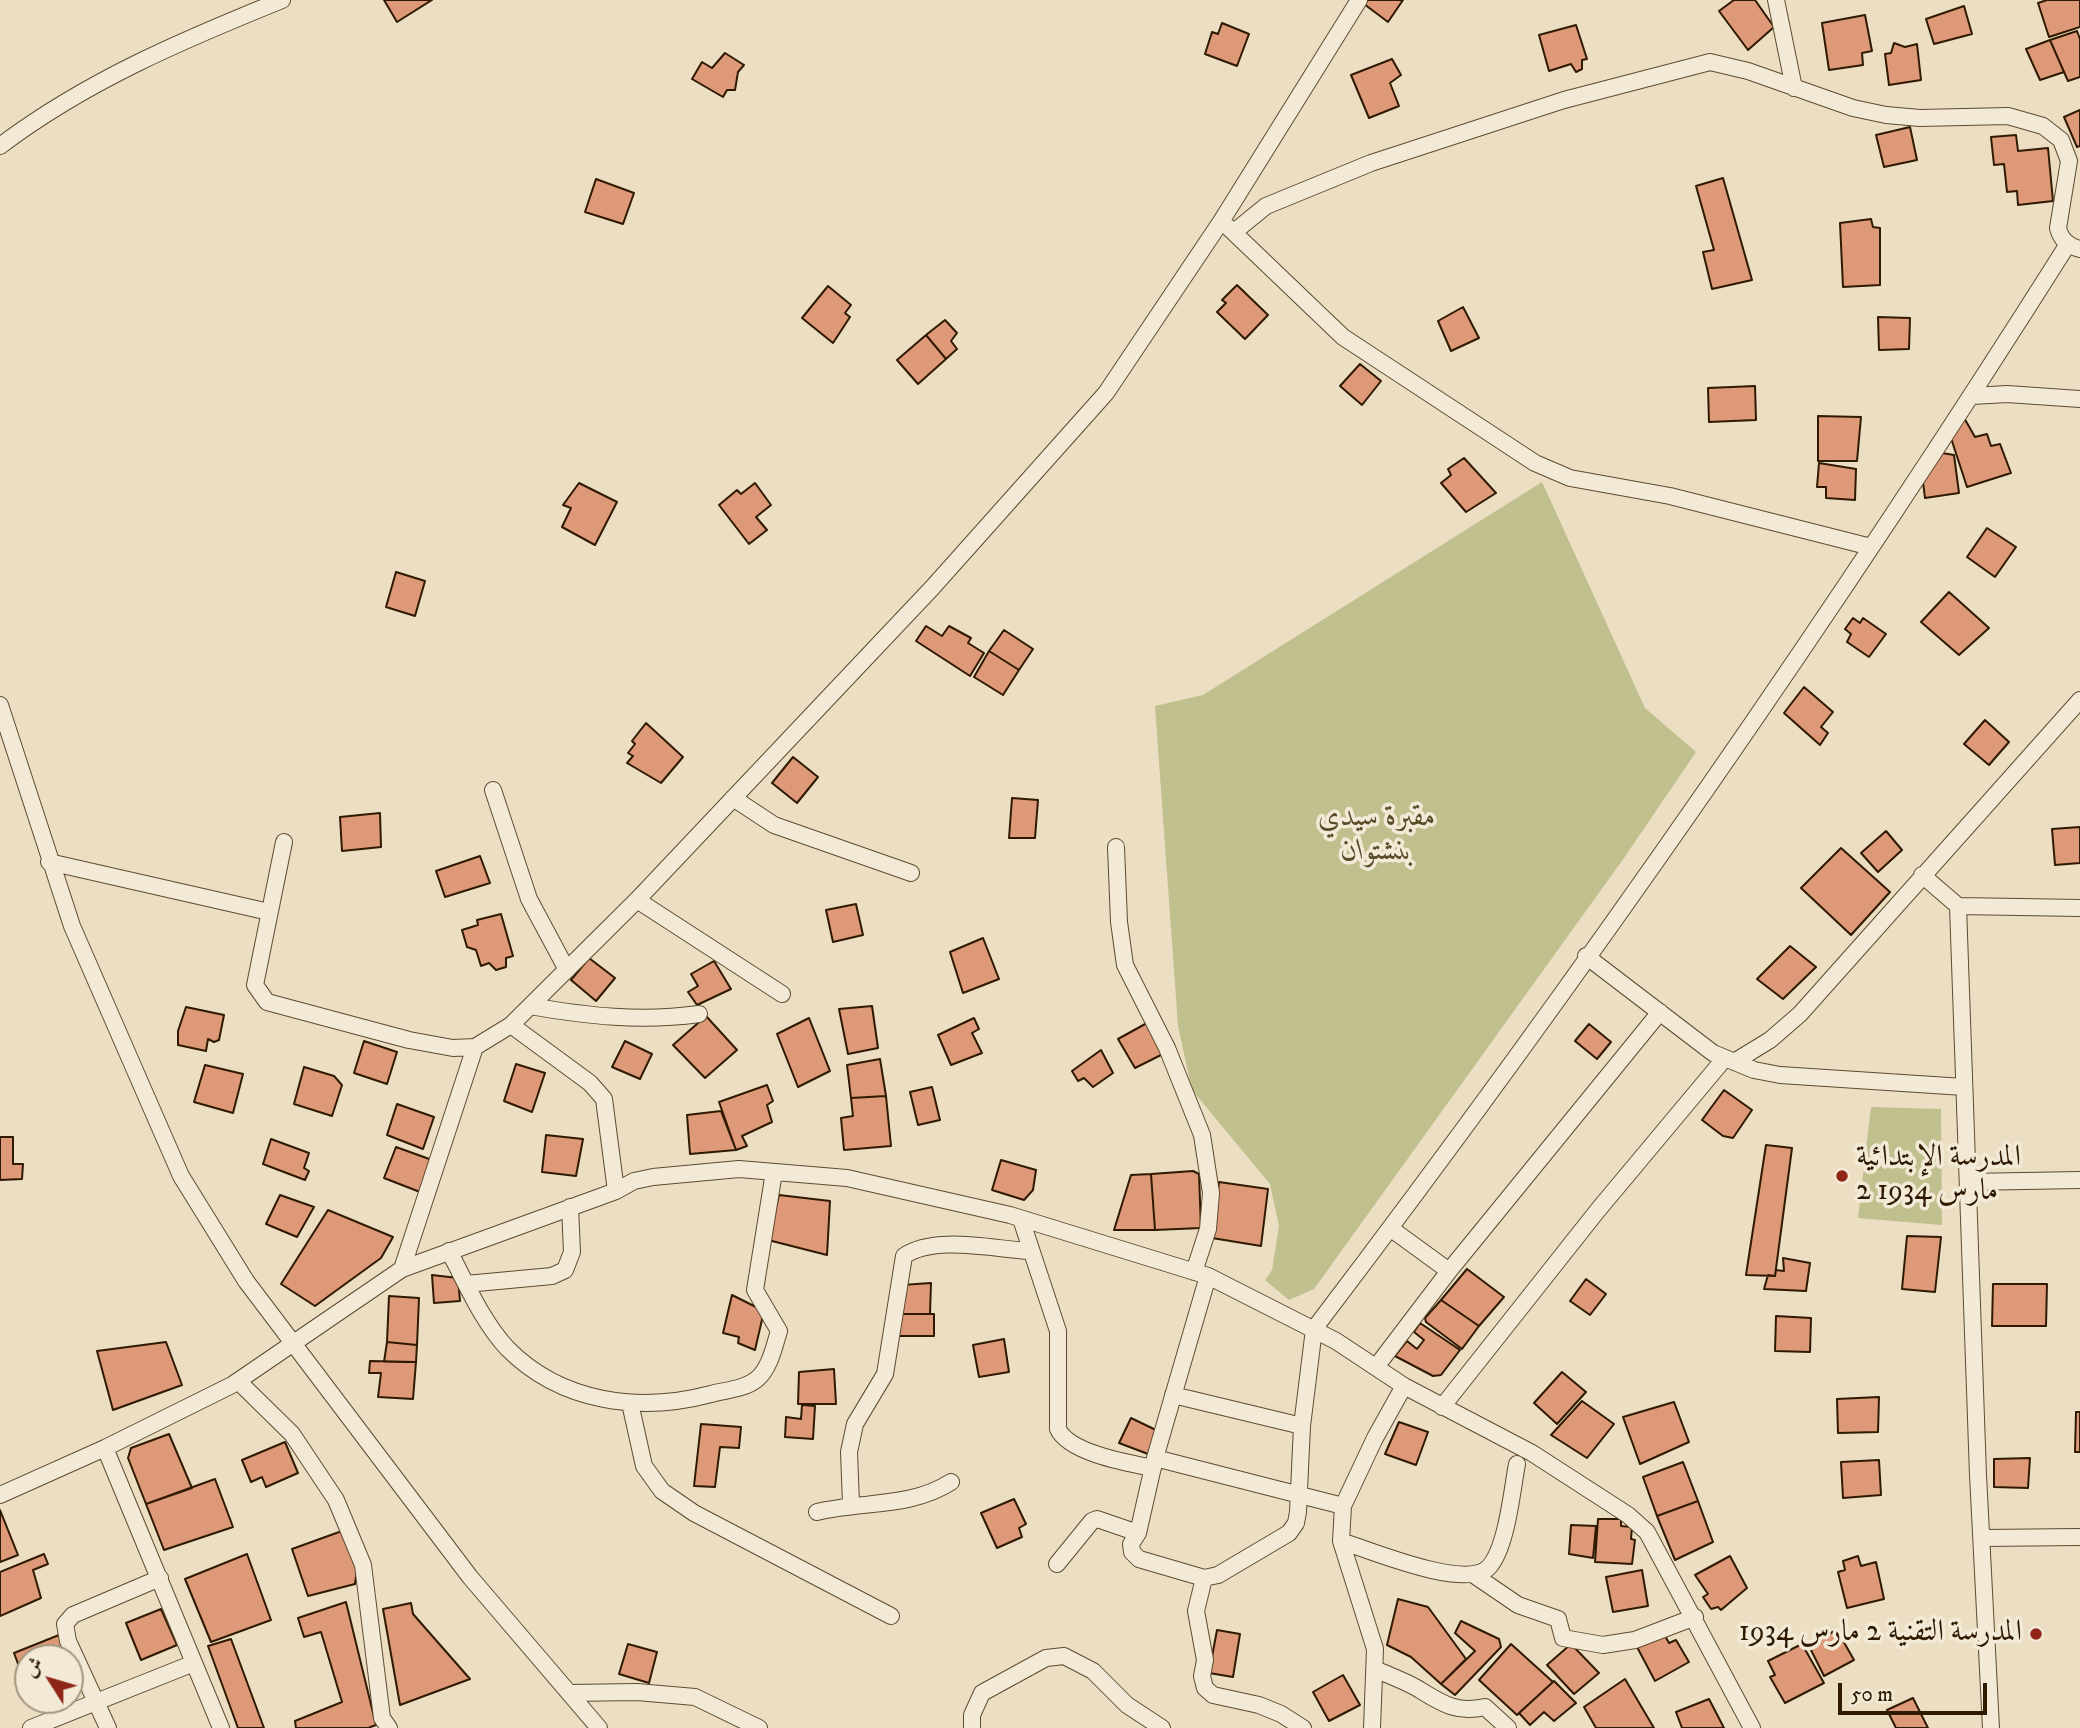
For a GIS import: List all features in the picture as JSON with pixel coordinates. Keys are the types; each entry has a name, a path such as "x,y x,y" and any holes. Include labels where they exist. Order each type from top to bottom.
{"street":[{"path":"0,146 32,122 101,79 201,32 282,0"},
{"path":"284,842 254,985 267,1002 409,1040 453,1048 475,1047 511,1025 636,900 932,588 1106,393 1222,220 1359,0"},
{"path":"1776,0 1794,88"},
{"path":"1116,847 1119,922 1125,965 1167,1048 1202,1135 1211,1192 1201,1274 1138,1533 1131,1544 1132,1552 1139,1559 1203,1578 1227,1572 1289,1533 1296,1523 1302,1426 1314,1329 1586,956 1871,547 2074,247 2060,236 2058,228 2069,162 2067,150 2053,132 2026,119 2008,116 1920,118 1853,108 1727,65 1710,62 1564,100 1371,163 1266,206 1234,232"},
{"path":"1222,220 1343,337 1535,463 1570,478 1670,496 1871,547"},
{"path":"1972,396 2007,394 2080,400"},
{"path":"1442,1407 1598,1210 1729,1060 1785,1029 2080,700"},
{"path":"0,705 72,926 181,1177 246,1281 470,1577 599,1728"},
{"path":"493,790 529,899 567,970"},
{"path":"733,798 774,825 911,873"},
{"path":"50,862 269,912"},
{"path":"1922,875 1958,906 2080,908"},
{"path":"636,900 782,994"},
{"path":"1958,906 1991,1728"},
{"path":"1586,956 1713,1053 1729,1060 1780,1075 1964,1087"},
{"path":"530,1006 590,1016 657,1020 699,1014"},
{"path":"1376,1367 1449,1271 1660,1012"},
{"path":"511,1025 590,1083 604,1099 615,1191"},
{"path":"401,1269 475,1047"},
{"path":"0,1495 104,1448 242,1378 401,1269 615,1191 634,1181 739,1169 847,1178 1021,1219 1201,1274 1314,1329 1404,1386 1532,1453 1628,1515 1647,1532 1695,1617 1752,1728"},
{"path":"449,1251 466,1284 507,1347 529,1365 553,1381 591,1399 677,1404 748,1385 759,1378 771,1358 779,1331 755,1290 774,1172"},
{"path":"1968,1182 2080,1180"},
{"path":"466,1284 552,1276 565,1270 572,1252 570,1207"},
{"path":"1021,1219 1029,1251 1058,1331 1058,1429 1062,1437 1096,1454 1154,1463 1343,1506"},
{"path":"1390,1228 1449,1271"},
{"path":"851,1504 849,1452 855,1424 886,1374 905,1256 915,1249 939,1244 1029,1251"},
{"path":"242,1378 292,1434 336,1500 363,1565 382,1718 389,1728"},
{"path":"1372,1728 1375,1649 1341,1541 1343,1506 1375,1438 1404,1386"},
{"path":"1173,1395 1302,1426"},
{"path":"631,1403 644,1466 662,1491 694,1513 891,1616"},
{"path":"104,1448 221,1728"},
{"path":"1341,1541 1448,1574 1474,1575 1488,1568 1499,1549 1517,1464"},
{"path":"817,1512 851,1504 912,1500 931,1495 951,1482"},
{"path":"1057,1564 1092,1521 1102,1521 1138,1533"},
{"path":"1982,1538 2080,1537"},
{"path":"1474,1575 1518,1605 1558,1619 1563,1638 1603,1644 1635,1640 1695,1617"},
{"path":"107,1728 64,1630 67,1619 160,1578"},
{"path":"1203,1578 1196,1611 1205,1660 1202,1676 1205,1688 1213,1695 1270,1710 1303,1728"},
{"path":"972,1728 972,1715 982,1693 1046,1658 1065,1656 1093,1671 1127,1704 1162,1728"},
{"path":"31,1728 194,1663"},
{"path":"1375,1669 1413,1686 1445,1707 1469,1711 1485,1707 1508,1728"},
{"path":"569,1693 637,1692 695,1697 759,1728"}],"green space":[{"name":"مقبرة سيدي بنشتوان","path":"1542,482 1645,708 1696,752 1624,858 1314,1289 1289,1300 1265,1280 1272,1270 1279,1226 1270,1184 1192,1090 1178,1026 1155,706 1203,695"},
{"path":"1871,1107 1941,1109 1942,1225 1858,1218"}],"building":[{"path":"384,0 432,0 397,22"},
{"path":"1367,0 1403,0 1388,22 1364,4"},
{"path":"1734,0 1755,0 1774,27 1748,50 1719,11"},
{"path":"2047,0 2080,0 2080,27 2049,37 2038,3"},
{"path":"1964,6 1972,34 1934,44 1926,19"},
{"path":"1865,15 1872,51 1862,53 1863,65 1829,70 1822,23"},
{"path":"1222,23 1249,34 1237,66 1205,54 1212,32 1218,34"},
{"path":"1576,25 1587,59 1582,60 1582,69 1576,72 1571,64 1549,71 1539,35"},
{"path":"2077,31 2080,39 2080,77 2068,81 2050,40"},
{"path":"2050,40 2064,72 2040,80 2026,49"},
{"path":"1894,43 1905,47 1917,44 1921,80 1889,85 1885,54 1891,53"},
{"path":"725,53 744,65 738,72 735,90 727,90 723,97 692,79 702,62 712,68"},
{"path":"1392,59 1401,75 1390,83 1399,106 1369,118 1351,75"},
{"path":"2080,110 2080,146 2077,147 2064,117"},
{"path":"1910,127 1917,160 1884,167 1876,135"},
{"path":"2016,135 2018,151 2048,148 2053,201 2018,205 2017,191 2007,192 2004,164 1994,165 1991,137"},
{"path":"1723,178 1752,280 1712,289 1703,252 1714,250 1696,186"},
{"path":"596,179 634,193 623,224 585,212"},
{"path":"1871,219 1873,227 1880,228 1880,285 1843,287 1840,223"},
{"path":"1237,285 1268,315 1245,339 1217,312 1226,303 1222,300"},
{"path":"828,286 851,305 845,313 850,317 833,343 802,318"},
{"path":"1463,307 1479,338 1451,351 1438,321"},
{"path":"1878,317 1910,318 1909,349 1879,350"},
{"path":"945,320 957,333 951,341 957,349 946,359 926,335"},
{"path":"926,335 946,359 918,384 897,360"},
{"path":"1360,364 1381,381 1362,405 1340,386"},
{"path":"1755,386 1756,420 1709,422 1708,388"},
{"path":"1818,416 1861,417 1857,461 1818,461"},
{"path":"1963,416 1975,437 1987,434 1991,446 2000,444 2011,473 1967,487 1950,435"},
{"path":"1942,453 1954,455 1959,493 1925,498 1923,482"},
{"path":"1464,458 1496,493 1466,512 1441,483 1451,475 1448,469"},
{"path":"1819,463 1856,469 1855,500 1826,498 1826,487 1817,487"},
{"path":"579,483 617,502 595,545 562,527 571,508 563,505"},
{"path":"755,483 771,505 756,517 767,530 749,544 719,505 737,490 741,494"},
{"path":"1987,528 2016,547 1995,577 1967,557"},
{"path":"396,572 425,581 415,616 386,607"},
{"path":"1949,592 1989,628 1959,655 1921,622"},
{"path":"1853,618 1860,623 1863,618 1886,634 1869,657 1847,642 1851,634 1845,629"},
{"path":"926,626 942,636 949,626 971,638 968,643 984,653 970,676 916,641"},
{"path":"1004,630 1033,649 1019,670 989,651"},
{"path":"989,651 1019,670 1003,695 974,677"},
{"path":"1804,687 1833,712 1821,727 1828,733 1820,745 1784,713"},
{"path":"1985,720 2009,742 1989,765 1964,744"},
{"path":"646,723 683,757 661,783 627,763 633,756 628,753 635,744 632,741"},
{"path":"793,757 818,777 797,803 772,783"},
{"path":"1012,798 1038,800 1035,838 1009,838"},
{"path":"380,813 381,847 342,851 340,817"},
{"path":"2080,827 2080,863 2055,865 2052,829"},
{"path":"1886,831 1902,850 1878,872 1861,853"},
{"path":"1841,848 1890,892 1851,935 1801,888"},
{"path":"480,856 490,883 445,897 436,871"},
{"path":"856,904 863,935 833,942 826,910"},
{"path":"501,914 513,956 506,958 506,967 496,970 489,963 481,966 476,950 467,947 462,930 478,925 477,920"},
{"path":"983,938 999,979 963,993 950,952"},
{"path":"1790,946 1816,967 1783,999 1757,979"},
{"path":"589,958 615,978 596,1001 571,980"},
{"path":"714,961 731,989 697,1005 688,992 698,986 691,974"},
{"path":"872,1006 878,1048 848,1054 839,1009"},
{"path":"186,1007 224,1015 219,1040 214,1042 208,1039 206,1051 178,1045 178,1031"},
{"path":"706,1016 737,1050 705,1078 673,1045"},
{"path":"809,1018 830,1071 798,1087 777,1034"},
{"path":"974,1018 979,1029 972,1033 982,1053 951,1065 938,1035"},
{"path":"1147,1023 1163,1054 1135,1068 1118,1039"},
{"path":"1589,1024 1611,1042 1597,1059 1575,1041"},
{"path":"364,1041 397,1052 387,1084 354,1073"},
{"path":"625,1041 652,1054 640,1079 612,1067"},
{"path":"1101,1050 1113,1073 1093,1087 1084,1078 1078,1081 1072,1071"},
{"path":"880,1059 886,1096 851,1098 847,1065"},
{"path":"516,1064 545,1073 532,1112 504,1101"},
{"path":"205,1065 243,1074 233,1113 194,1102"},
{"path":"304,1067 334,1076 342,1085 332,1116 294,1104"},
{"path":"767,1085 773,1101 767,1105 772,1122 742,1136 747,1146 736,1150 719,1102"},
{"path":"932,1087 940,1120 918,1125 910,1092"},
{"path":"1724,1090 1752,1110 1733,1138 1723,1136 1702,1120"},
{"path":"886,1096 891,1146 844,1150 841,1118 853,1116 851,1098"},
{"path":"397,1104 434,1117 423,1149 387,1135"},
{"path":"721,1111 736,1150 690,1154 687,1115"},
{"path":"546,1135 583,1139 576,1176 542,1172"},
{"path":"0,1137 13,1137 13,1164 23,1164 22,1179 0,1180"},
{"path":"271,1139 309,1153 304,1168 309,1171 305,1180 263,1164"},
{"path":"1766,1145 1792,1148 1775,1276 1746,1275"},
{"path":"396,1147 432,1160 420,1192 384,1178"},
{"path":"1001,1160 1036,1170 1033,1190 1024,1200 992,1190"},
{"path":"1193,1171 1199,1174 1201,1228 1155,1230 1151,1174"},
{"path":"1151,1174 1155,1230 1114,1230 1131,1175"},
{"path":"1219,1182 1268,1189 1261,1246 1212,1238"},
{"path":"280,1195 314,1207 297,1237 266,1224"},
{"path":"779,1195 830,1201 827,1255 768,1240"},
{"path":"328,1210 393,1237 381,1258 315,1306 281,1284"},
{"path":"1907,1236 1941,1237 1935,1292 1902,1289"},
{"path":"1783,1258 1810,1263 1806,1291 1764,1289 1768,1275 1775,1276 1776,1270 1784,1271"},
{"path":"1467,1269 1504,1297 1479,1326 1441,1300"},
{"path":"432,1275 458,1278 460,1301 434,1303"},
{"path":"1586,1279 1606,1294 1590,1315 1570,1301"},
{"path":"931,1283 930,1314 900,1314 902,1285"},
{"path":"1993,1284 2047,1284 2046,1326 1992,1326"},
{"path":"732,1295 764,1311 755,1350 738,1343 739,1337 723,1333"},
{"path":"389,1296 419,1298 417,1345 387,1342"},
{"path":"1441,1300 1479,1326 1462,1349 1426,1322 1425,1318"},
{"path":"900,1314 934,1314 934,1336 898,1336"},
{"path":"1776,1316 1811,1318 1810,1352 1775,1351"},
{"path":"1420,1323 1460,1350 1441,1375 1433,1376 1395,1356 1407,1341 1417,1349 1424,1340 1414,1332"},
{"path":"1004,1339 1009,1372 979,1377 973,1345"},
{"path":"166,1342 182,1385 113,1410 97,1351"},
{"path":"387,1342 417,1345 416,1362 384,1362"},
{"path":"370,1361 416,1362 413,1399 378,1397 381,1373 369,1373"},
{"path":"834,1369 836,1404 798,1404 799,1372"},
{"path":"1562,1372 1586,1392 1557,1424 1534,1403"},
{"path":"1879,1397 1878,1432 1838,1433 1837,1399"},
{"path":"1582,1401 1614,1424 1587,1458 1551,1435"},
{"path":"1674,1402 1689,1442 1640,1464 1623,1417"},
{"path":"802,1405 815,1406 813,1439 785,1437 786,1417 801,1419"},
{"path":"2076,1412 2080,1412 2080,1452 2075,1452"},
{"path":"1131,1418 1158,1431 1148,1454 1119,1443"},
{"path":"1399,1422 1428,1432 1416,1465 1385,1454"},
{"path":"701,1424 741,1427 739,1448 720,1447 715,1487 694,1486"},
{"path":"169,1434 192,1488 146,1504 128,1458 131,1448"},
{"path":"285,1442 298,1473 266,1487 262,1477 251,1482 242,1460"},
{"path":"2030,1458 2028,1488 1994,1487 1994,1459"},
{"path":"1879,1460 1881,1495 1843,1498 1841,1462"},
{"path":"1683,1462 1698,1501 1657,1516 1643,1477"},
{"path":"215,1479 233,1527 164,1550 146,1504"},
{"path":"1014,1499 1026,1524 1019,1528 1022,1537 997,1548 981,1513"},
{"path":"1698,1501 1713,1542 1675,1560 1657,1516"},
{"path":"0,1510 18,1555 0,1562"},
{"path":"1598,1519 1621,1519 1621,1526 1632,1527 1631,1539 1635,1540 1632,1564 1595,1562"},
{"path":"1571,1525 1596,1526 1593,1558 1569,1554"},
{"path":"342,1531 357,1570 355,1584 308,1596 292,1549"},
{"path":"44,1554 48,1564 33,1570 41,1598 0,1616 0,1572"},
{"path":"247,1554 271,1620 211,1642 185,1579"},
{"path":"1730,1556 1747,1588 1721,1610 1718,1607 1711,1609 1703,1597 1708,1594 1695,1575"},
{"path":"1858,1556 1861,1566 1876,1562 1884,1599 1847,1608 1838,1572 1845,1570 1843,1561"},
{"path":"1642,1570 1648,1606 1613,1612 1606,1577"},
{"path":"1398,1599 1428,1607 1466,1659 1441,1684 1411,1657 1387,1645"},
{"path":"346,1602 376,1725 368,1728 296,1728 295,1721 342,1702 321,1632 304,1637 298,1618"},
{"path":"411,1603 413,1614 470,1679 400,1705 383,1609"},
{"path":"161,1609 177,1645 141,1660 126,1623"},
{"path":"1461,1621 1499,1639 1501,1647 1455,1695 1441,1684 1475,1651 1455,1633"},
{"path":"1217,1630 1240,1634 1233,1677 1209,1673"},
{"path":"1837,1630 1854,1660 1824,1676 1808,1644"},
{"path":"1664,1634 1669,1643 1676,1640 1689,1662 1655,1681 1637,1647"},
{"path":"59,1635 64,1644 36,1644"},
{"path":"231,1639 264,1728 238,1728 208,1646"},
{"path":"628,1644 657,1652 649,1683 619,1674"},
{"path":"1511,1644 1553,1682 1517,1715 1479,1680"},
{"path":"1571,1644 1599,1673 1574,1694 1547,1665"},
{"path":"1802,1644 1824,1683 1785,1703 1770,1677 1775,1675 1768,1661"},
{"path":"1343,1675 1360,1705 1329,1721 1313,1692"},
{"path":"1625,1679 1654,1728 1596,1728 1584,1707"},
{"path":"1554,1681 1576,1703 1554,1721 1544,1712 1530,1725 1519,1713"},
{"path":"1913,1698 1928,1728 1896,1728 1887,1710"},
{"path":"1709,1699 1724,1728 1682,1728 1676,1712"}],"place":[{"name":"المدرسة الإبتدائية 2 مارس 1934","path":"1842,1176"},
{"name":"المدرسة التقنية 2 مارس 1934","path":"2036,1634"}]}
